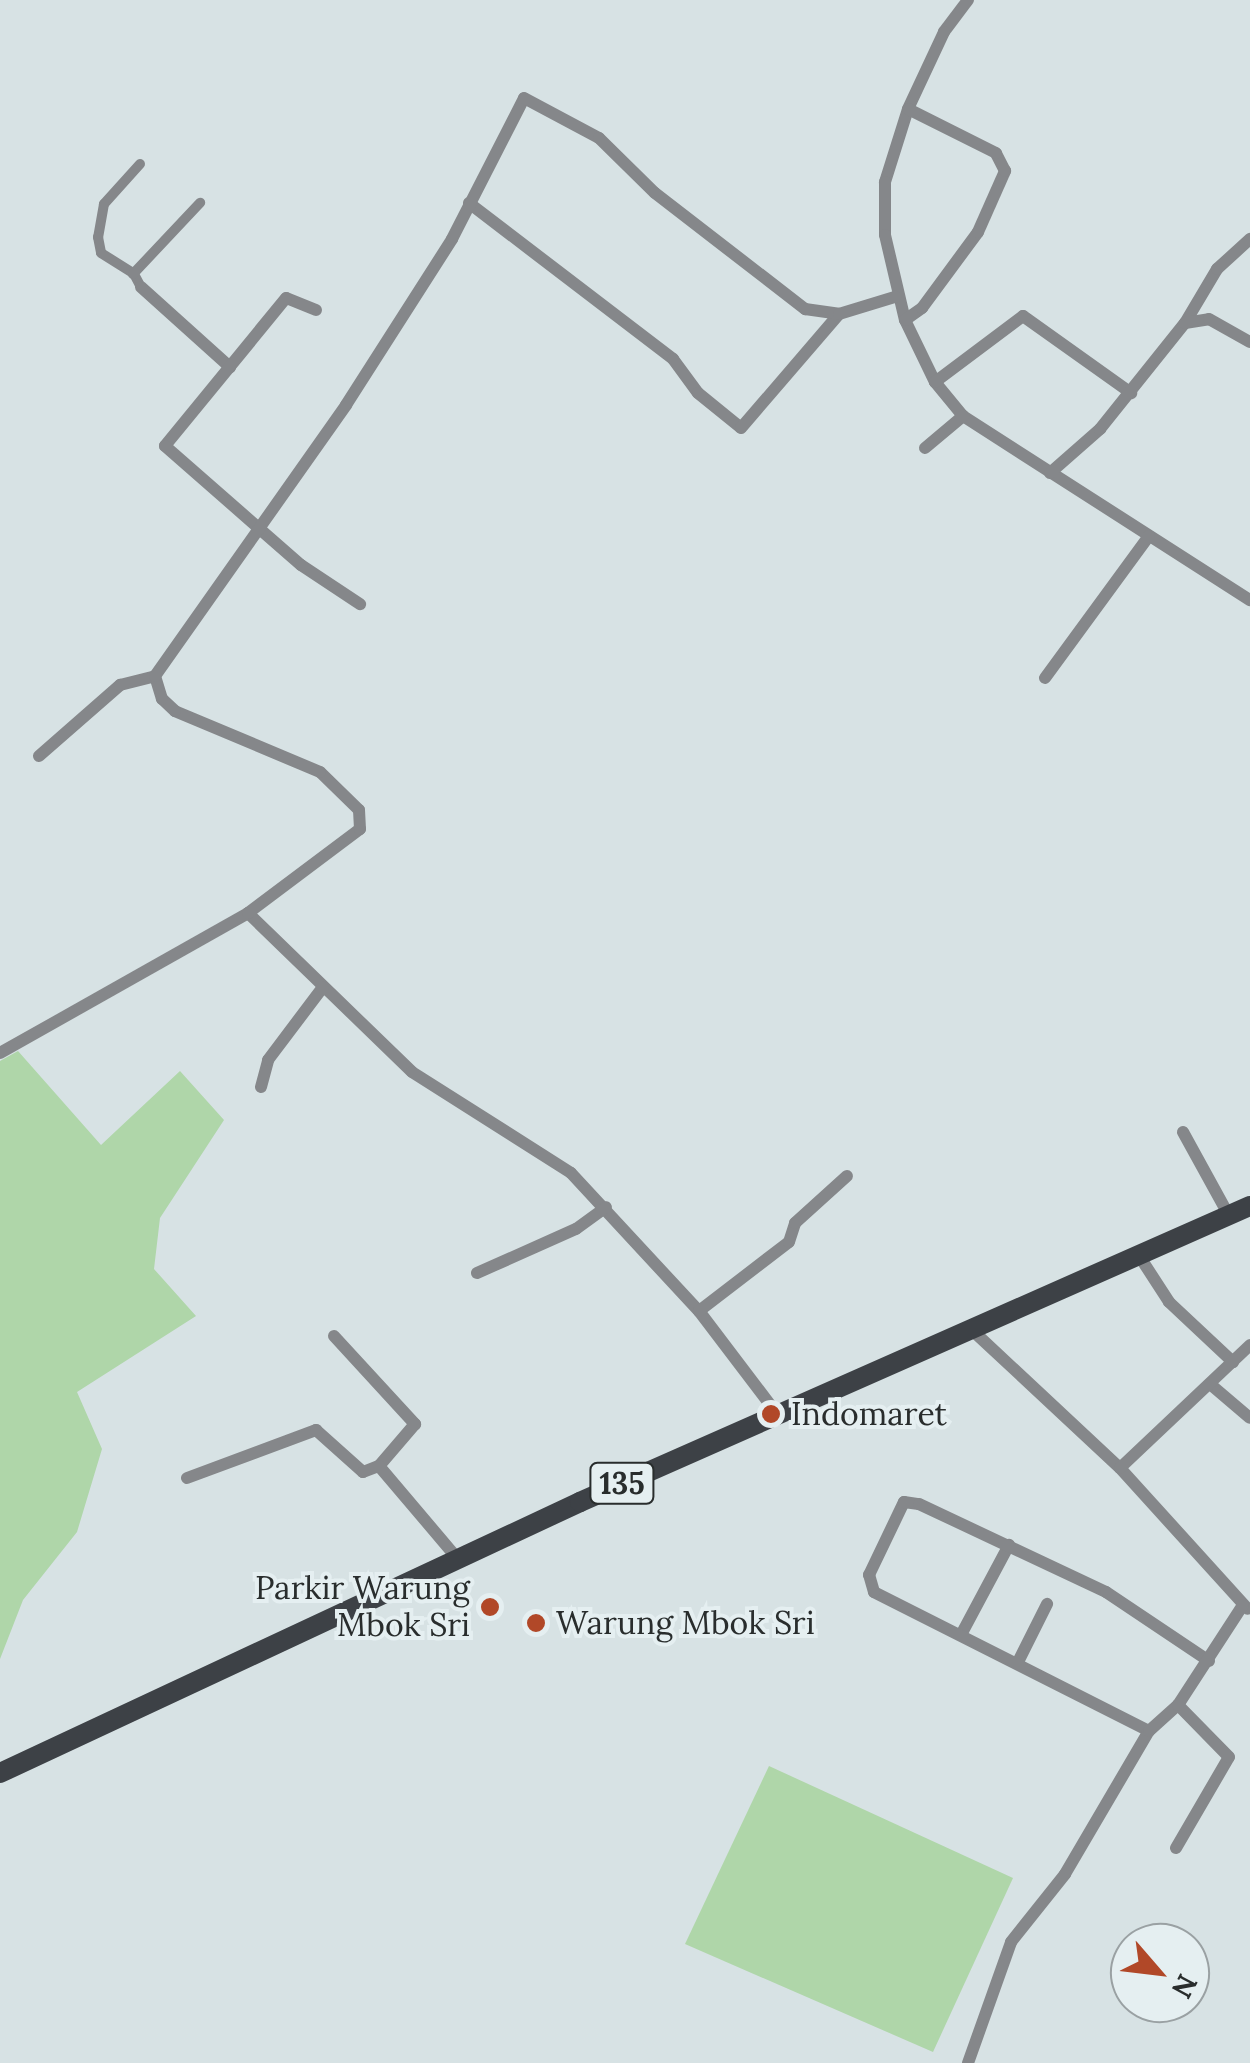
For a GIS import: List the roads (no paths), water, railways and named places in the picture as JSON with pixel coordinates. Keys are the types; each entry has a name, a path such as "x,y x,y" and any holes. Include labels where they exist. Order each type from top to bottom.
{"main road":[{"name":"135","path":"0,1773 458,1559 1250,1206"}],"street":[{"path":"968,0 944,32 908,109 885,182 884,236 895,297 905,320 935,382 963,416 1250,600"},
{"path":"39,756 120,684 155,676 260,530 469,203 518,104 536,99 599,138 655,193 805,309 839,314 895,297"},
{"path":"905,320 922,308 978,232 1005,171 996,153 908,109"},
{"path":"140,164 104,204 98,237 102,253 134,274 141,287 230,367"},
{"path":"134,274 200,203"},
{"path":"469,203 673,359 698,393 741,428 839,314"},
{"path":"1050,473 1131,393 1185,323 1217,269 1250,239"},
{"path":"316,310 286,298 165,446 260,530 360,604"},
{"path":"935,382 1023,316 1131,393"},
{"path":"1185,323 1208,319 1250,342"},
{"path":"925,448 963,416"},
{"path":"1045,678 1149,536"},
{"path":"0,1053 248,913 341,848 364,818 320,772 174,711 162,699 155,676"},
{"path":"248,913 412,1072 548,1155 606,1207 699,1311 778,1415"},
{"path":"260,1086 268,1060 323,987"},
{"path":"1182,1132 1228,1214"},
{"path":"699,1311 790,1242 794,1223 847,1176"},
{"path":"478,1273 576,1228 606,1207"},
{"path":"1138,1254 1169,1302 1233,1362"},
{"path":"968,2063 1011,1942 1064,1874 1149,1731 1178,1706 1247,1608 1120,1468 972,1330"},
{"path":"187,1478 310,1429 364,1472 379,1466 415,1424 334,1336"},
{"path":"1120,1468 1250,1345"},
{"path":"1210,1384 1250,1418"},
{"path":"379,1466 458,1559"},
{"path":"1149,1731 868,1586 904,1502 1009,1545 1106,1592 1209,1661"},
{"path":"962,1634 1009,1545"},
{"path":"1018,1662 1047,1604"},
{"path":"1176,1848 1229,1757 1178,1706"}],"place":[{"name":"Indomaret","path":"771,1414"},
{"name":"Parkir Warung Mbok Sri","path":"490,1607"},
{"name":"Warung Mbok Sri","path":"536,1623"}]}
